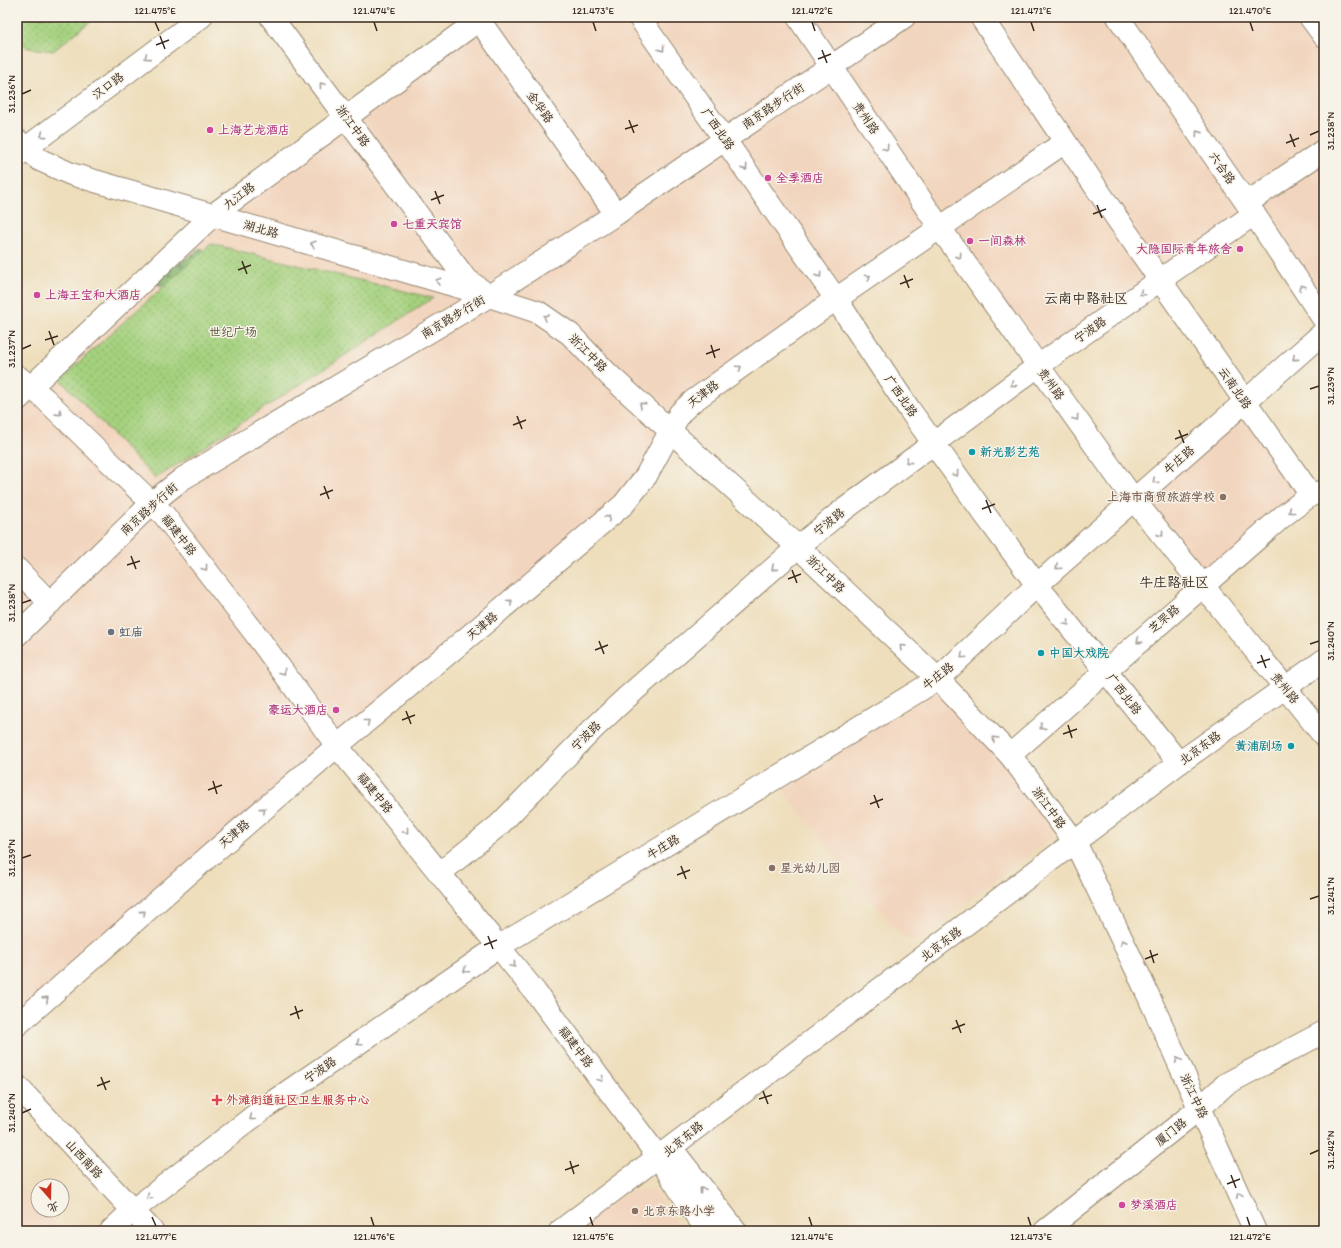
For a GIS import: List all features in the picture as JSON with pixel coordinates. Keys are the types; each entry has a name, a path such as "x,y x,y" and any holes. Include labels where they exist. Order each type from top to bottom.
{"street":[{"name":"汉口路","path":"20,148 201,17"},
{"name":"浙江中路","path":"271,17 465,278 489,296 538,312 570,334 610,375 798,547 938,680 1010,755 1074,842 1200,1108 1255,1231"},
{"name":"广西北路","path":"639,17 836,299 862,340 933,443 1038,585 1179,763"},
{"name":"贵州路","path":"798,17 940,228 1134,500 1324,736"},
{"name":"南京路步行街","path":"17,634 153,502 182,479 489,296 616,214 904,17"},
{"name":"云南北路","path":"981,17 1159,280 1245,401 1317,493"},
{"name":"六合路","path":"1118,17 1250,209 1324,320"},
{"path":"1310,17 1324,36"},
{"name":"九江路","path":"21,388 213,215 346,116 481,19"},
{"name":"金华路","path":"481,19 616,214"},
{"name":"天津路","path":"17,1025 132,922 337,746 492,617 624,504 646,476 680,413 693,401 836,299 1065,142"},
{"name":"湖北路","path":"20,148 40,160 71,174 489,296"},
{"name":"宁波路","path":"440,873 504,821 593,729 627,697 798,547 838,514 1038,366 1159,280 1324,150"},
{"name":"牛庄路","path":"498,947 938,680 1038,585 1324,332"},
{"name":"福建中路","path":"21,388 44,398 153,502 254,632 337,746 536,993 663,1156 736,1231"},
{"name":"芝罘路","path":"1010,755 1203,586 1317,493"},
{"path":"17,569 50,603"},
{"name":"北京东路","path":"560,1231 663,1156 1179,763 1324,660"},
{"name":"宁波路","path":"111,1231 132,1211 267,1106 498,947"},
{"name":"厦门路","path":"1046,1231 1200,1108 1226,1084 1324,1032"},
{"name":"山西南路","path":"17,1086 152,1231"},
{"name":"福建中路","path":"663,1156 700,1226"}],"shaded area":[{"path":"483,17 1308,17 1324,38 1324,315 1254,214 1038,366 940,228 693,401 646,476 17,1025 17,400 213,215"},
{"name":"上海市商贸旅游学校","path":"1243,414 1302,493 1204,575 1144,501"},
{"path":"938,691 972,724 1054,830 1052,837 919,939 909,940 902,937 778,785"},
{"path":"17,1183 30,1197 30,1218 50,1218 62,1231 17,1231"},
{"name":"北京东路小学","path":"647,1190 656,1192 683,1231 573,1231 630,1191"}],"green space":[{"path":"17,17 96,17 53,51 28,48 17,39"},
{"name":"世纪广场","path":"211,244 433,298 155,479 60,379"},
{"path":"201,248 211,258 168,288 152,282"}],"place":[{"name":"上海艺龙酒店","path":"210,130"},
{"name":"全季酒店","path":"768,178"},
{"name":"七重天宾馆","path":"394,224"},
{"name":"一间森林","path":"970,241"},
{"name":"大隐国际青年旅舍","path":"1240,249"},
{"name":"上海王宝和大酒店","path":"37,295"},
{"name":"新光影艺苑","path":"972,452"},
{"name":"上海市商贸旅游学校","path":"1223,497"},
{"name":"虹庙","path":"111,632"},
{"name":"中国大戏院","path":"1041,653"},
{"name":"豪运大酒店","path":"336,710"},
{"name":"黄浦剧场","path":"1291,746"},
{"name":"星光幼儿园","path":"772,868"},
{"name":"外滩街道社区卫生服务中心","path":"217,1100"},
{"name":"梦溪酒店","path":"1122,1205"},
{"name":"北京东路小学","path":"635,1211"}],"district":[{"name":"云南中路社区","path":"1086,298"},
{"name":"牛庄路社区","path":"1174,582"}]}
